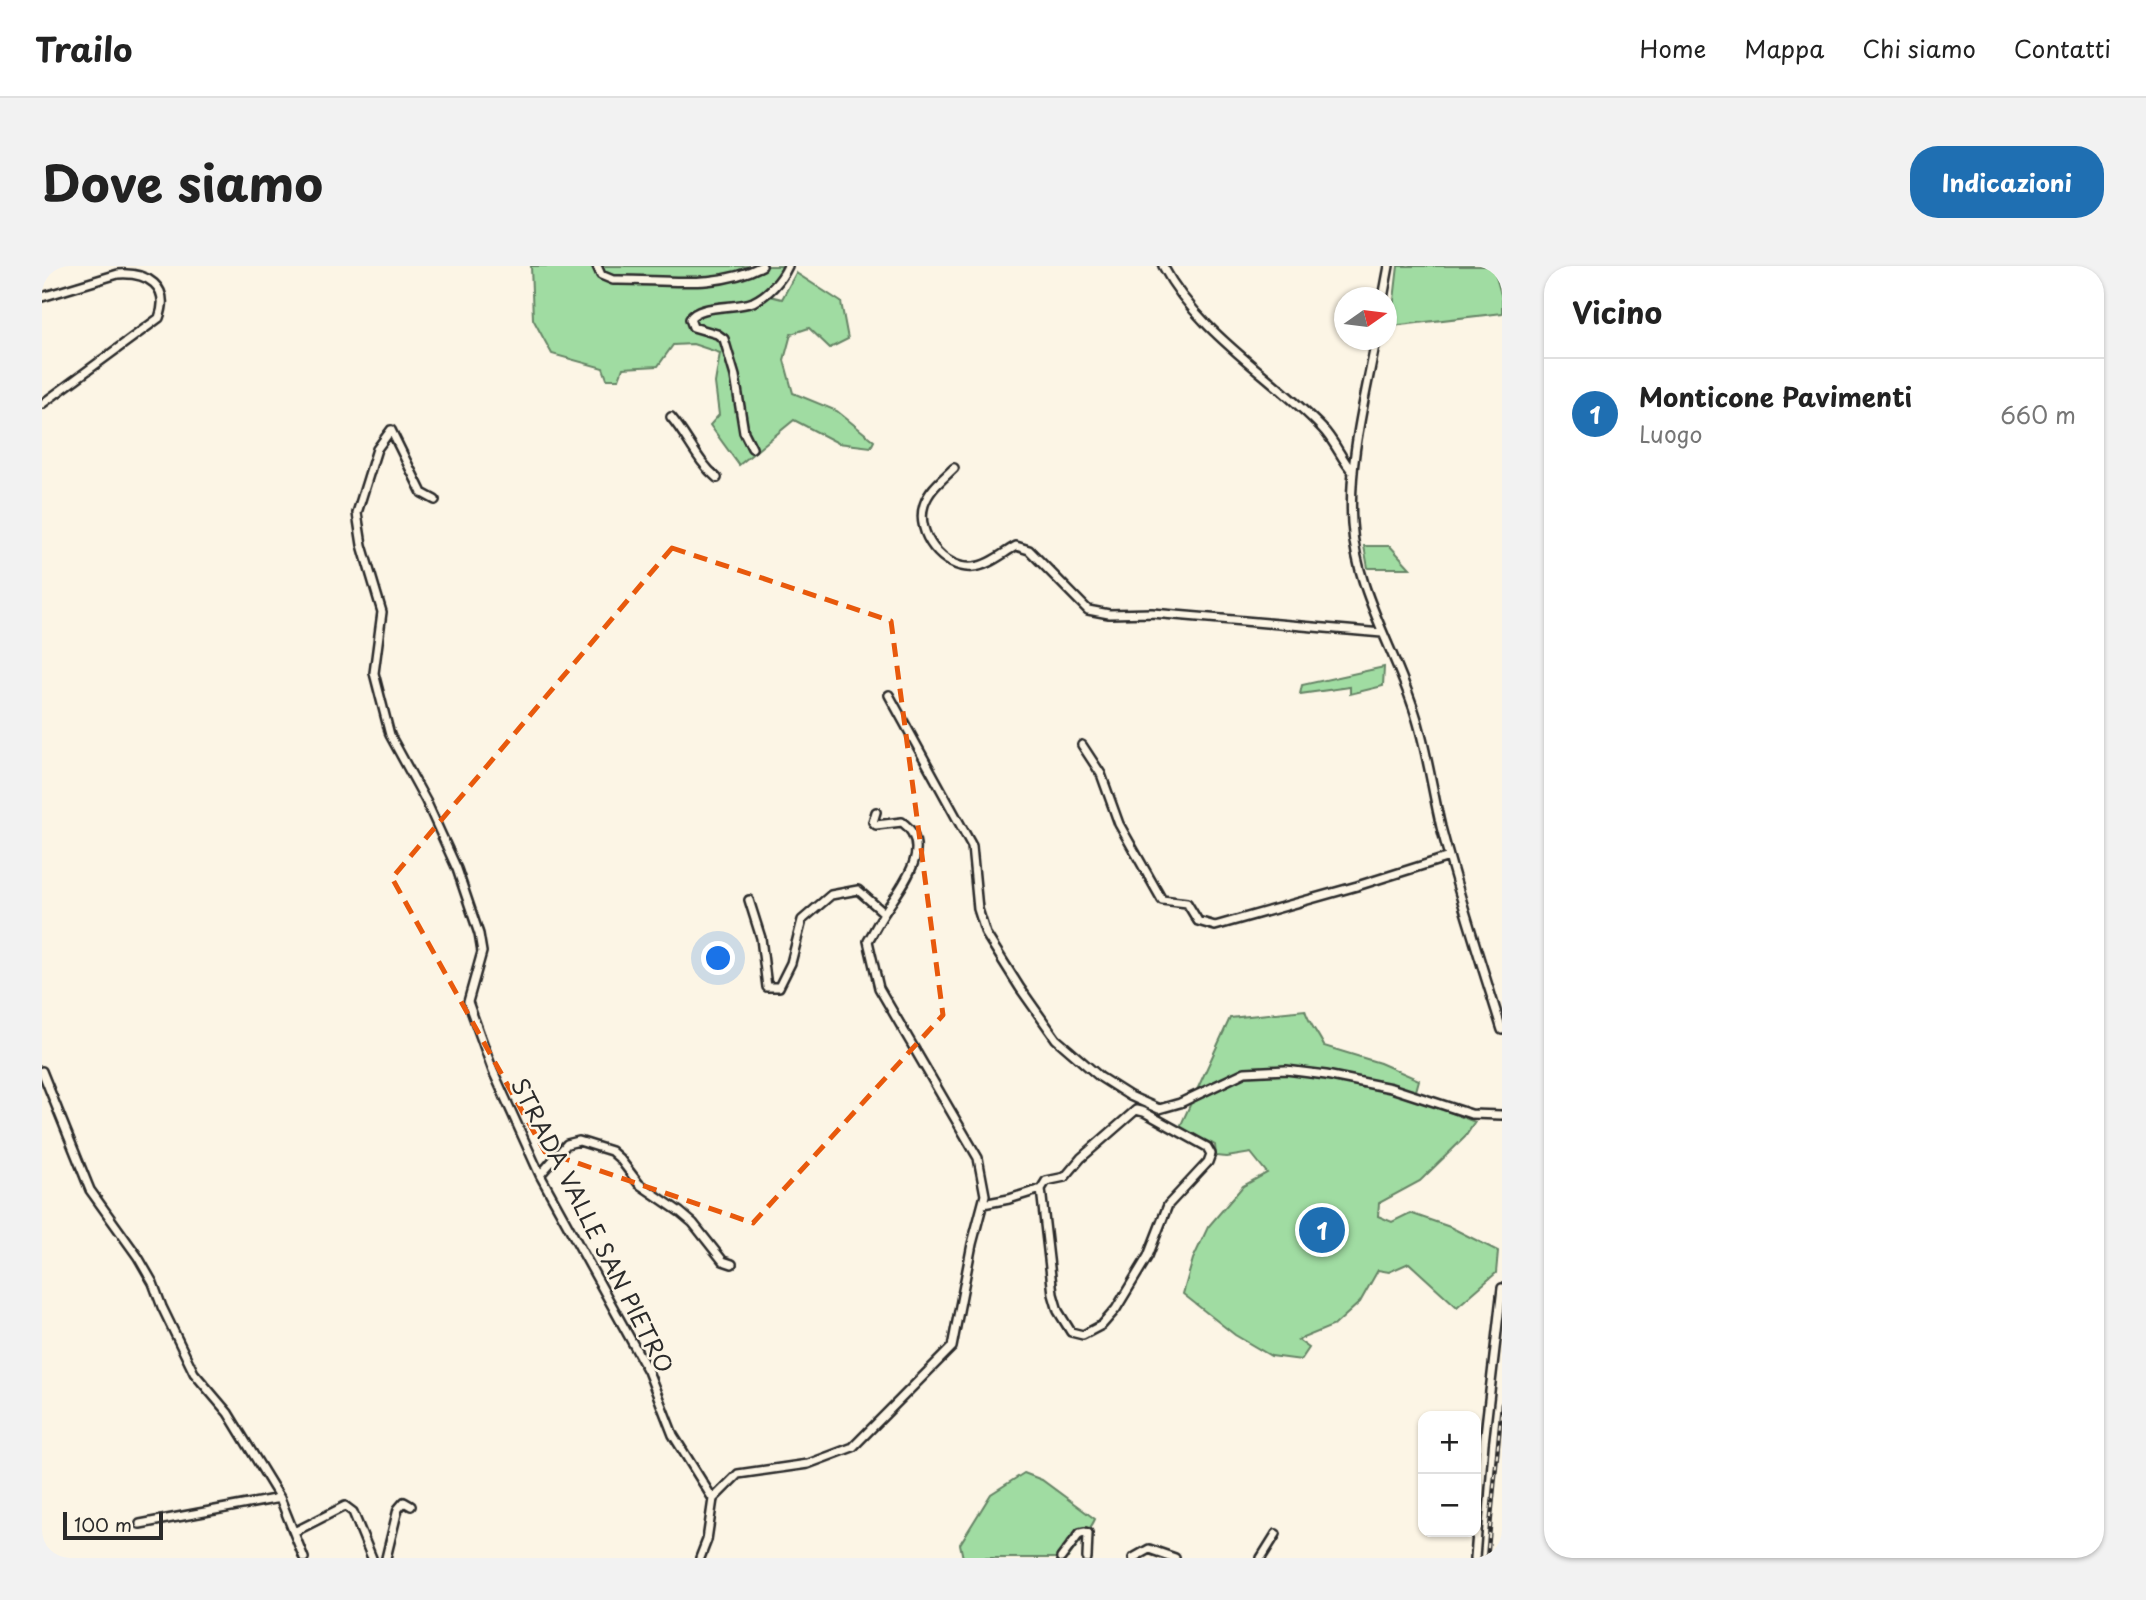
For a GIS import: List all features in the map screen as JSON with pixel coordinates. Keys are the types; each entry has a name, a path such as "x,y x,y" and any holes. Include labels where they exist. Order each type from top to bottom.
{"street":[{"path":"597,266 601,275 613,280 704,281 742,275 762,266"},
{"path":"752,448 744,432 735,376 724,339 717,334 692,327 690,319 698,311 746,304 760,298 770,291 788,266"},
{"path":"1163,266 1172,283 1219,337 1322,428 1353,472"},
{"path":"1385,287 1389,266"},
{"path":"42,298 128,273 143,275 150,280 163,298 159,318 42,404"},
{"path":"1374,350 1353,472 1352,523 1355,552 1359,573 1415,713 1449,857 1502,1030"},
{"path":"671,417 699,461 717,478"},
{"name":"STRADA VALLE SAN PIETRO","path":"435,500 422,492 391,430 377,449 357,513 362,545 382,612 374,673 390,735 426,801 457,869 479,934 482,952 468,1002 493,1071 540,1175 648,1371 673,1435 713,1499"},
{"path":"954,468 932,488 924,504 921,522 929,540 940,554 962,567 976,567 1016,546 1029,550 1088,610 1109,614 1152,613 1382,633"},
{"path":"889,695 972,846 978,909 986,934 1056,1039 1100,1077 1132,1097 1159,1109 1180,1103 1245,1072 1286,1070 1326,1074 1382,1086 1471,1114 1502,1115"},
{"path":"1082,745 1101,774 1119,824 1162,900 1186,903 1198,921 1215,926 1449,857"},
{"path":"700,1558 707,1540 713,1499 738,1474 808,1464 853,1447 952,1348 972,1244 985,1195 978,1158 879,988 868,941 909,876 915,851 907,827 902,822 876,825 873,822 876,813"},
{"path":"749,900 761,938 767,986 779,987 791,963 802,920 831,895 858,890 884,913"},
{"path":"42,1071 89,1190 138,1257 153,1283 194,1373 228,1413 280,1498 304,1558"},
{"path":"1132,1097 1132,1112"},
{"path":"1137,1110 1207,1147 1211,1156 1168,1205 1148,1256 1116,1310 1102,1325 1079,1336 1071,1332 1055,1302 1041,1189 1046,1181 1065,1177 1081,1158 1137,1110"},
{"path":"540,1175 567,1144 579,1141 611,1151 620,1158 639,1184 693,1223 723,1261 732,1264"},
{"path":"983,1204 1041,1189"},
{"path":"1475,1558 1484,1443 1502,1288"},
{"path":"140,1524 280,1498"},
{"path":"386,1558 398,1509 404,1502 411,1506"},
{"path":"294,1532 345,1506 353,1512 372,1558"},
{"path":"1061,1558 1080,1533 1085,1532 1087,1558"},
{"path":"1261,1558 1276,1534"},
{"path":"1133,1558 1149,1549 1175,1558"}],"highlighted area":[{"path":"672,548 891,621 943,1015 753,1223 545,1152 392,878"}],"green space":[{"path":"531,266 782,266 770,296 782,299 796,273 841,302 848,339 830,348 809,328 791,334 784,360 793,393 837,411 874,441 871,447 838,443 794,420 739,465 710,425 719,415 715,383 720,353 693,344 673,345 658,366 623,368 619,379 607,379 603,368 552,354 533,319"},
{"path":"1398,266 1493,266 1502,298 1502,313 1397,325"},
{"path":"1364,546 1390,546 1410,568 1368,568"},
{"path":"1384,667 1383,686 1350,694 1350,687 1300,694 1302,685"},
{"path":"1305,1010 1324,1046 1380,1063 1419,1080 1414,1098 1475,1122 1465,1137 1420,1181 1379,1203 1378,1216 1392,1222 1410,1213 1450,1227 1498,1251 1496,1273 1457,1307 1409,1263 1389,1272 1378,1270 1360,1302 1335,1325 1298,1340 1309,1348 1301,1360 1271,1356 1235,1335 1183,1294 1193,1259 1208,1227 1243,1186 1267,1173 1251,1153 1216,1156 1215,1145 1179,1129 1230,1018"},
{"path":"1024,1473 1042,1480 1095,1519 1086,1534 1068,1558 963,1558 960,1544 991,1494"}],"railway":[{"path":"1487,1558 1502,1404"}],"place":[{"name":"Monticone Pavimenti","path":"1322,1230"}]}
